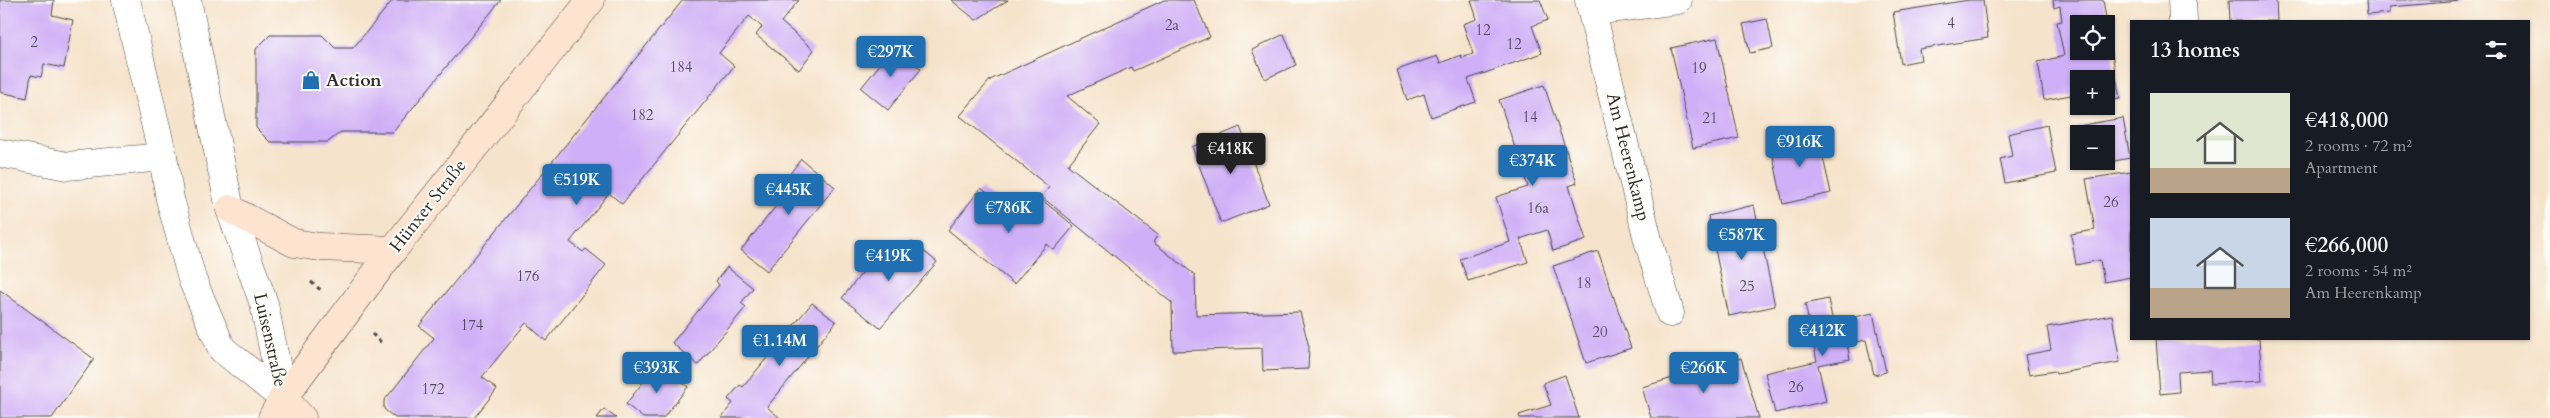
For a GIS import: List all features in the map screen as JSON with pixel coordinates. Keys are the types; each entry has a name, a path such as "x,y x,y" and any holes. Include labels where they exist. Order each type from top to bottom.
{"main road":[{"name":"Hünxer Straße","path":"278,408 393,250 591,0"},
{"path":"230,209 294,243 320,247 393,250"},
{"path":"278,408 302,418"}],"street":[{"name":"Luisenstraße","path":"126,0 163,157 170,199 192,279 222,349 278,408"},
{"name":"Luisenstraße","path":"186,0 230,209 264,304 278,408"},
{"path":"1591,5 1678,0"},
{"path":"2182,0 2183,20"},
{"name":"Am Heerenkamp","path":"1591,5 1648,240 1670,313"},
{"path":"0,153 67,166 163,157"}],"building":[{"path":"0,0 54,0 52,15 73,20 64,68 44,64 41,77 31,75 27,98 0,92"},
{"path":"393,0 501,0 393,132 341,132 328,142 270,142 256,128 256,49 270,35 322,35 335,48 353,48"},
{"path":"683,0 799,0 781,22 814,50 799,70 756,35 762,27 749,16 719,53 734,66 622,204 609,193 570,242 583,252 586,249 606,265 546,341 526,323 482,377 497,389 474,418 395,418 384,409 384,401 434,338 419,326"},
{"path":"951,0 1008,0 976,20"},
{"path":"1164,0 1194,0 1210,37 1133,71 1131,67 1067,96 1100,124 1068,165 1158,235 1153,242 1195,275 1196,315 1300,312 1309,347 1308,369 1263,371 1262,348 1173,351 1172,303 1042,197 1049,187 960,116 990,80"},
{"path":"1471,0 1540,0 1548,20 1532,26 1542,53 1468,79 1476,102 1431,117 1424,94 1407,100 1397,70 1437,56 1440,63 1461,55 1462,58 1473,54 1463,24 1477,19"},
{"path":"1969,0 1983,0 1988,38 1919,49 1921,60 1901,64 1893,12"},
{"path":"2053,0 2103,0 2106,15 2070,15 2070,60 2113,60 2115,70 2070,70 2070,95 2044,100 2038,62 2064,56 2057,22 2062,21 2060,6 2054,8"},
{"path":"2229,0 2276,0 2277,20 2230,20"},
{"path":"2366,0 2461,1 2390,7 2390,13 2367,15"},
{"path":"1767,19 1773,48 1750,53 1743,24"},
{"path":"1284,34 1296,65 1265,79 1252,50"},
{"path":"1717,38 1739,138 1693,148 1671,48"},
{"path":"894,47 921,69 888,110 861,88"},
{"path":"2115,71 2120,99 2115,100"},
{"path":"1544,85 1577,183 1569,186 1586,240 1553,251 1547,230 1520,239 1528,262 1468,281 1460,259 1510,242 1496,197 1528,187 1499,100"},
{"path":"2123,118 2130,158 2115,161 2115,125 2083,125"},
{"path":"2047,125 2056,173 2005,183 2000,159 2012,156 2008,134"},
{"path":"1240,127 1269,204 1221,223 1192,147"},
{"path":"1817,131 1831,193 1783,204 1770,142"},
{"path":"801,159 835,187 767,271 741,250 796,181 789,175"},
{"path":"2130,172 2130,277 2104,282 2100,260 2076,265 2071,234 2095,230 2086,179"},
{"path":"981,188 1022,222 1041,199 1074,226 1054,250 1047,244 1014,284 948,230"},
{"path":"1754,205 1775,306 1729,316 1708,216"},
{"path":"911,241 937,262 880,328 842,298 884,246 898,257"},
{"path":"1598,251 1631,348 1586,363 1553,266"},
{"path":"727,267 753,288 741,303 746,307 698,365 672,343 719,285 716,281"},
{"path":"0,290 94,359 52,418 0,418"},
{"path":"1828,299 1833,322 1873,313 1886,372 1874,375 1866,340 1847,344 1850,359 1818,365 1826,401 1775,413 1765,373 1817,361 1805,304"},
{"path":"812,303 836,322 767,407 780,418 721,418 733,403 728,399 740,385 743,387"},
{"path":"2112,315 2120,362 2056,374 2055,371 2029,375 2025,355 2051,350 2047,327"},
{"path":"2156,340 2259,340 2262,381 2211,384 2210,370 2178,372 2179,392 2160,394"},
{"path":"1741,358 1759,418 1651,418 1642,387"},
{"path":"658,363 688,387 663,418 643,418 626,404"},
{"path":"1565,375 1579,418 1520,418 1519,415 1551,405 1543,383"},
{"path":"604,409 616,418 597,418"}],"place":[{"name":"Action","path":"311,80"}]}
